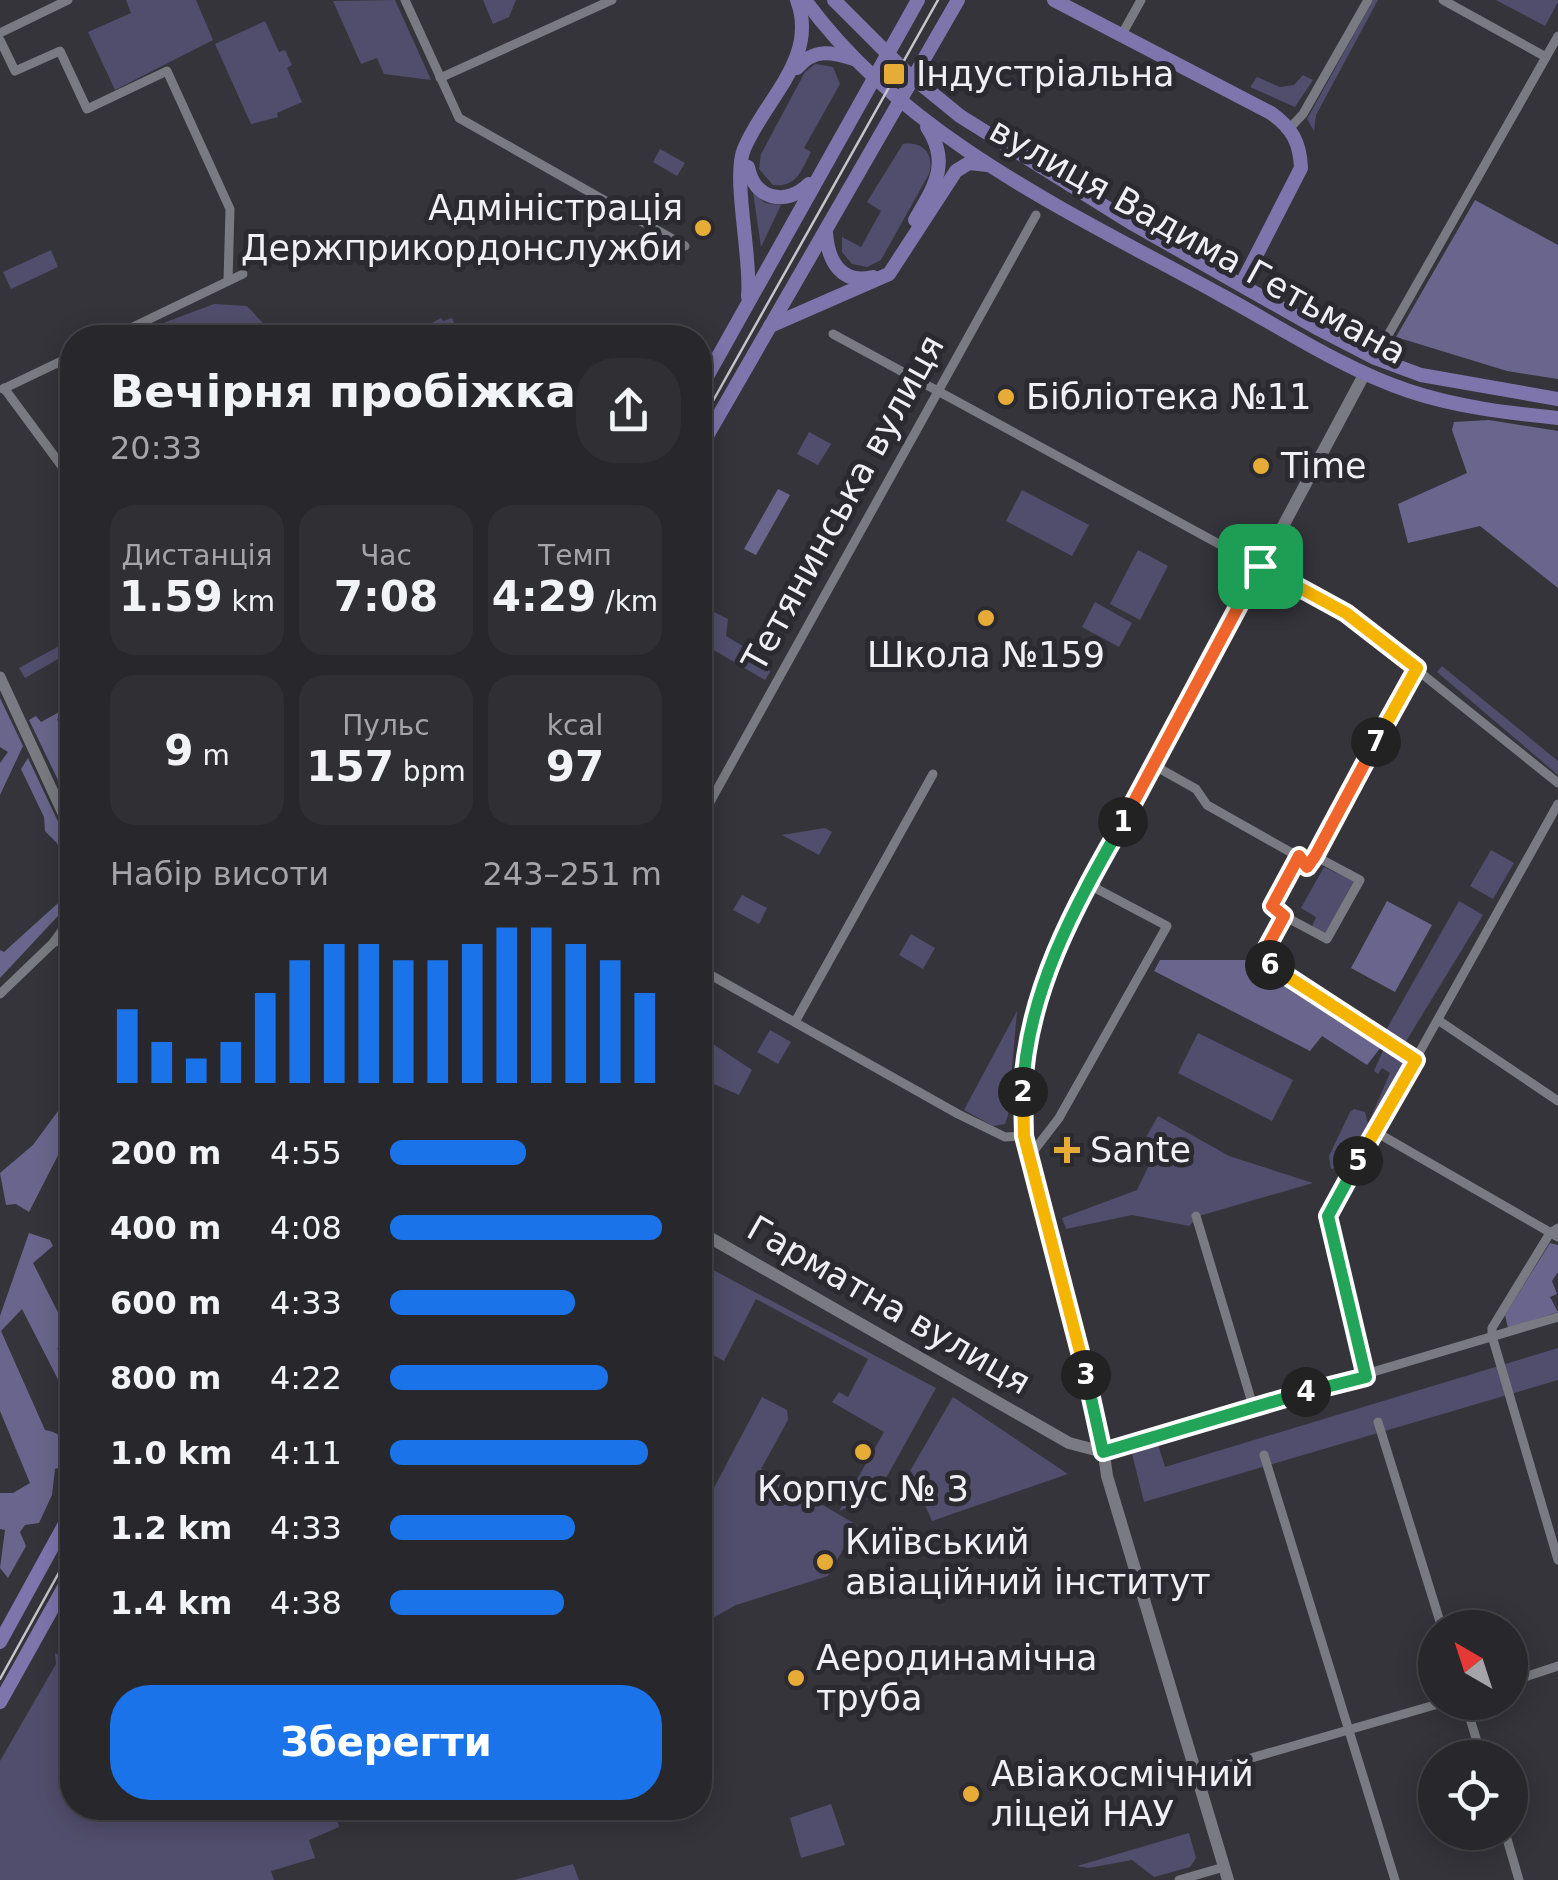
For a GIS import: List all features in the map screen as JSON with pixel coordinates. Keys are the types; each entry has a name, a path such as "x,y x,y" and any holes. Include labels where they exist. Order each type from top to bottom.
{"main road":[{"name":"вулиця Вадима Гетьмана","path":"801,0 856,60 924,122 993,166 1365,373 1456,404 1558,418"},
{"path":"747,304 750,276 740,159 798,57 801,0"},
{"name":"вулиця Вадима Гетьмана","path":"834,0 906,72 960,116 1241,285 1375,358 1455,384 1558,399"},
{"path":"712,427 958,0"},
{"path":"1054,0 1271,113 1290,128 1300,151 1301,168 1241,285"},
{"path":"712,367 914,6"},
{"path":"823,169 806,188 786,198 764,194 748,166 749,154 799,64 826,52 856,60"},
{"path":"826,232 829,255 842,274 864,280 884,271 939,177 938,148 924,122"},
{"path":"769,326 880,281 897,266 956,171 978,162 993,166"},
{"path":"1226,1874 1103,1452 1028,1157 1023,1086 1036,1008 1056,950 1365,373"},
{"name":"Гарматна вулиця","path":"712,1239 1070,1443 1103,1452"},
{"path":"0,1642 60,1533"},
{"path":"0,1702 60,1594"}],"street":[{"path":"68,0 0,36 15,72 60,51 87,109 168,72 230,209 228,281"},
{"path":"405,0 459,118 686,246"},
{"path":"440,78 612,0"},
{"path":"1121,36 1141,0"},
{"path":"1290,128 1303,114 1368,0"},
{"path":"1443,0 1546,57"},
{"path":"1375,358 1558,36"},
{"name":"Тетянинська вулиця","path":"712,798 1036,215"},
{"path":"137,325 243,274"},
{"path":"833,334 1346,613 1558,783"},
{"path":"60,362 1,389 60,465"},
{"path":"1155,766 1196,788 1206,805 1299,856 1307,867 1417,668"},
{"path":"0,677 60,806"},
{"path":"794,1022 932,774"},
{"path":"1366,1377 1328,1216 1558,804"},
{"path":"1299,856 1272,906 1327,940 1360,880 1315,856"},
{"path":"1028,1157 1058,1118 1166,926 1097,890 1093,875"},
{"path":"1284,916 1260,960 1304,984 1416,1060"},
{"path":"0,994 60,933"},
{"path":"53,943 60,939"},
{"path":"712,977 1004,1137 1024,1136"},
{"path":"1438,1020 1558,1102"},
{"path":"1374,1131 1555,1233 1492,1328 1492,1336 1558,1560"},
{"path":"1196,1216 1253,1406"},
{"path":"1103,1452 1558,1317"},
{"path":"1378,1422 1436,1610"},
{"path":"1264,1456 1396,1880"},
{"path":"1528,1676 1558,1666"},
{"path":"1196,1774 1418,1710"},
{"path":"1510,1850 1519,1880"},
{"path":"1178,1880 1226,1874"}],"shaded area":[{"path":"126,0 196,0 213,40 115,90 88,32 131,13"},
{"path":"395,0 431,80 384,74 377,58 361,64 333,1"},
{"path":"483,0 516,0 509,17 493,24"},
{"path":"1373,0 1378,0 1316,115 1314,131 1307,119"},
{"path":"1496,0 1558,0 1558,2 1545,26"},
{"path":"265,21 279,52 285,50 292,65 287,68 302,102 277,113 278,117 251,124 215,44"},
{"path":"815,64 833,67 840,84 804,148 811,152 801,171 787,184 773,185 759,169 761,154 805,72"},
{"path":"1303,75 1313,80 1295,107 1250,87 1257,77 1280,87 1294,85"},
{"path":"903,144 926,151 929,174 881,260 867,267 852,264 842,252 842,237 861,247 881,211 867,202"},
{"path":"660,149 685,163 677,176 653,162"},
{"path":"753,192 765,203 781,205 761,247"},
{"path":"1475,200 1558,245 1558,379 1507,371 1396,337"},
{"path":"51,250 58,267 11,289 3,272"},
{"path":"214,304 247,306 265,325 161,325"},
{"path":"441,318 452,318 455,325 428,325"},
{"path":"1489,420 1558,431 1558,588 1480,526 1408,543 1398,504 1467,473 1452,430 1454,422"},
{"path":"809,432 831,444 818,465 797,454"},
{"path":"778,489 790,495 756,555 744,549"},
{"path":"1022,490 1089,525 1072,556 1006,521"},
{"path":"1138,550 1168,566 1140,620 1110,604"},
{"path":"1095,602 1132,623 1119,647 1082,627"},
{"path":"714,612 728,619 726,636 766,660 770,672 765,680 712,649"},
{"path":"60,646 60,658 25,678 19,668"},
{"path":"1442,666 1558,761 1558,775 1437,672"},
{"path":"0,698 23,746 0,795 0,763 8,752 0,747"},
{"path":"60,712 60,784 29,720 36,716 41,722"},
{"path":"28,758 60,826 60,851 45,831 44,817 21,769"},
{"path":"825,828 832,832 819,855 782,835"},
{"path":"1491,850 1514,863 1493,899 1470,886"},
{"path":"1324,867 1355,882 1325,935 1312,927 1316,917 1301,908"},
{"path":"742,895 767,908 759,924 733,910"},
{"path":"60,901 60,914 0,978 0,950 4,952"},
{"path":"1387,901 1432,925 1395,992 1351,968"},
{"path":"1459,901 1483,915 1405,1043 1385,1032"},
{"path":"911,934 935,948 923,969 899,955"},
{"path":"1160,960 1260,960 1385,1042 1367,1065 1322,1036 1310,1051 1154,971"},
{"path":"1017,1011 1008,1115 1005,1124 993,1126 964,1110"},
{"path":"770,1030 791,1042 778,1064 757,1052"},
{"path":"1198,1033 1293,1080 1272,1121 1178,1073"},
{"path":"1386,1044 1405,1054 1410,1062 1356,1155 1352,1153 1356,1143 1340,1167 1331,1169 1329,1156 1350,1112 1365,1112 1368,1124 1390,1073 1382,1068 1378,1074 1374,1071"},
{"path":"712,1045 752,1070 739,1095 712,1083"},
{"path":"60,1108 60,1151 29,1212 16,1204 6,1205 0,1173 33,1145"},
{"path":"1158,1116 1229,1156 1313,1183 1199,1216 1189,1226 1132,1215 1066,1229 1062,1218 1137,1190 1151,1161 1144,1141"},
{"path":"29,1233 50,1240 53,1246 33,1263 60,1316 60,1383 22,1309 1,1331 45,1430 60,1436 60,1467 55,1469 52,1495 39,1523 25,1525 20,1532 26,1546 8,1578 0,1568 5,1530 0,1529 0,1493 13,1493 30,1483 0,1411 0,1316"},
{"path":"1550,1243 1558,1245 1558,1272 1552,1281 1557,1294 1550,1297 1558,1312 1508,1328 1505,1315"},
{"path":"712,1269 936,1388 876,1496 839,1511 884,1432 832,1402 839,1392 848,1397 868,1359 756,1299 724,1361 712,1354"},
{"path":"1558,1348 1558,1380 1144,1502 1131,1450 1158,1444 1165,1467"},
{"path":"762,1397 787,1410 788,1420 761,1469 857,1525 828,1576 736,1605 712,1618 712,1491"},
{"path":"953,1397 1068,1474 932,1521 910,1471"},
{"path":"55,1653 60,1656 60,1820 338,1820 339,1827 309,1840 315,1858 271,1871 274,1880 0,1880 0,1761 56,1664"},
{"path":"831,1804 845,1845 801,1858 790,1818"},
{"path":"1189,1833 1196,1858 1190,1867 1154,1877 1132,1860 1088,1868 1077,1866"},
{"path":"573,1864 579,1880 514,1880"}],"tram line":[{"path":"712,403 938,0"},
{"path":"0,1679 60,1571"}],"place":[{"name":"Індустріальна","path":"894,74"},
{"name":"Адміністрація Держприкордонслужби","path":"703,228"},
{"name":"Бібліотека №11","path":"1006,397"},
{"name":"Time","path":"1261,466"},
{"name":"Школа №159","path":"986,618"},
{"name":"Sante","path":"1067,1150"},
{"name":"Корпус № 3","path":"863,1452"},
{"name":"Київський авіаційний інститут","path":"825,1562"},
{"name":"Аеродинамічна труба","path":"796,1678"},
{"name":"Авіакосмічний ліцей НАУ","path":"971,1794"}],"route":[{"path":"1260,566 1346,613 1417,668 1315,856 1307,867 1299,856 1272,906 1284,916 1260,960 1304,984 1374,1036 1416,1060 1328,1216 1366,1377 1253,1406 1103,1452 1024,1136 1023,1086 1030,1031 1056,950 1093,875 1260,566"}]}
